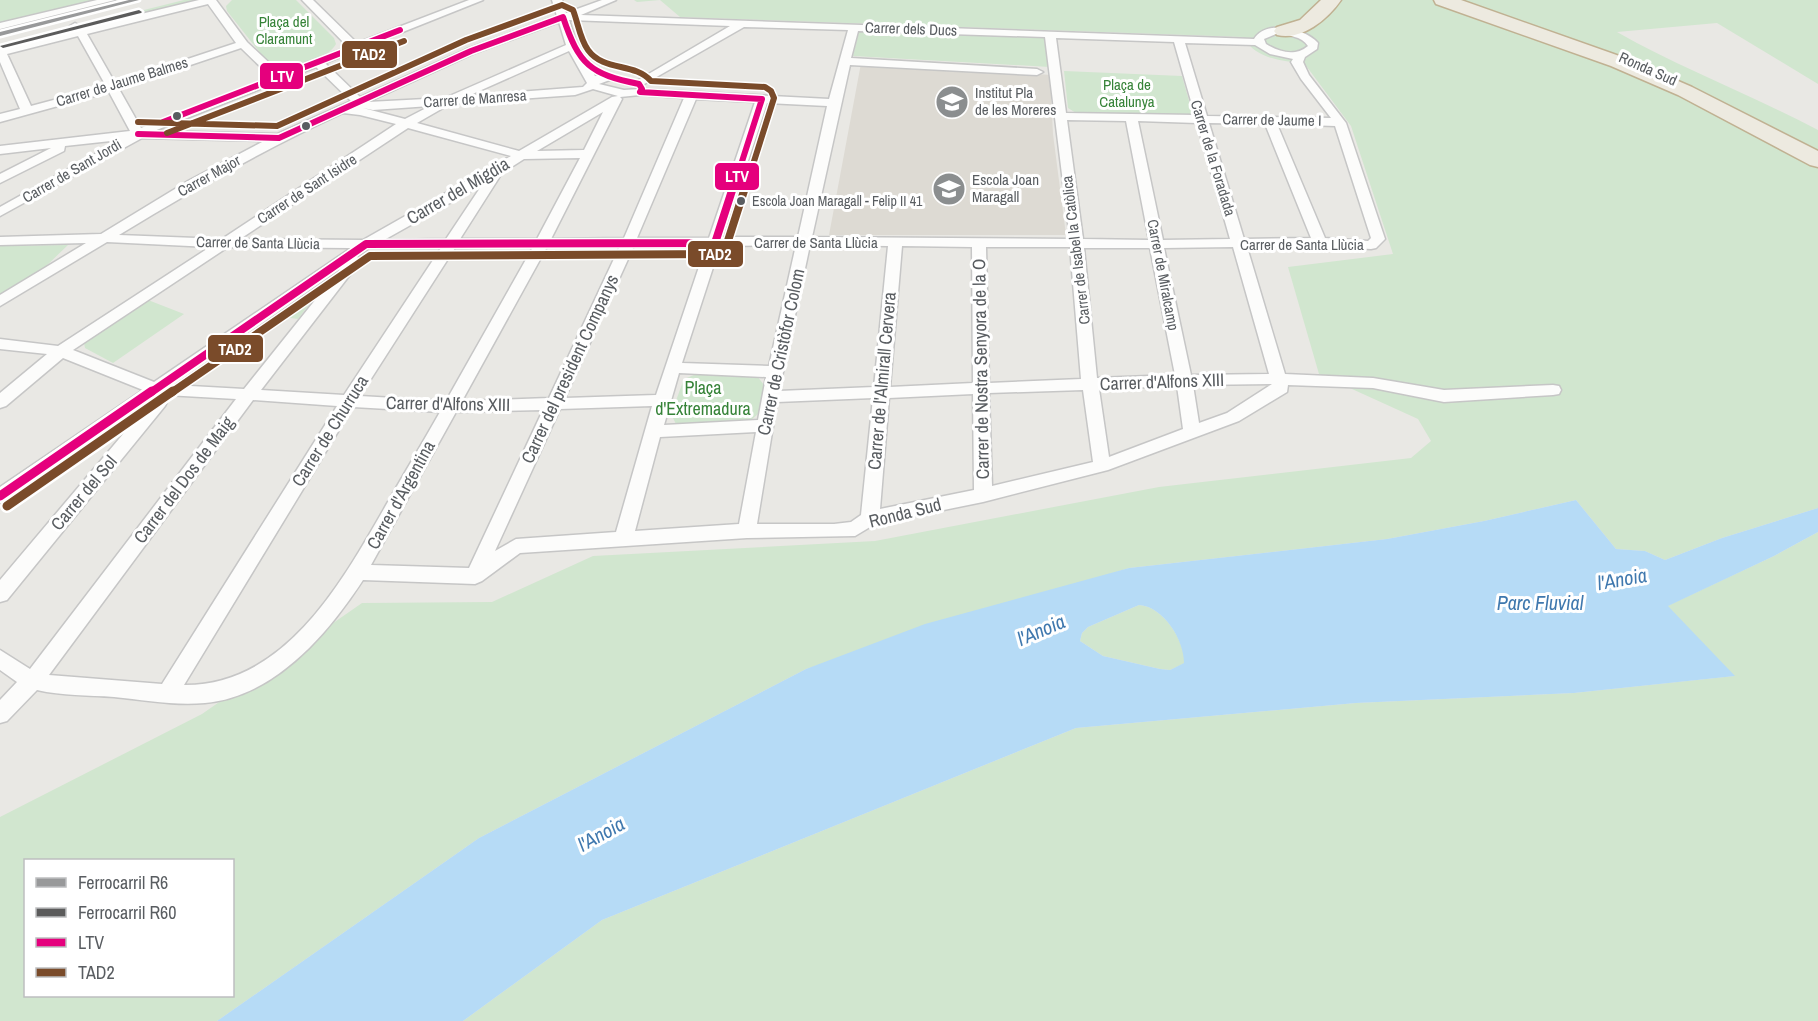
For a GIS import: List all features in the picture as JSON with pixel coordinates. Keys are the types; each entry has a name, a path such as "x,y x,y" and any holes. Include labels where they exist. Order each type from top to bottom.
{"highway":[{"path":"1284,32 1305,39 1332,0"},
{"path":"1443,0 1618,62 1685,91 1818,158"},
{"name":"Ronda Sud","path":"1469,0 1627,58 1760,124 1818,158"},
{"path":"1566,23 1701,87 1818,152"}],"street":[{"path":"0,26 110,0"},
{"path":"27,111 0,52 178,0"},
{"path":"0,44 210,0 243,44 278,77"},
{"path":"307,0 354,47"},
{"name":"Carrer de Sant Jordi","path":"0,212 138,134 478,0"},
{"path":"557,0 572,46 595,88 612,89 618,98 639,88 743,23"},
{"name":"Carrer Major","path":"0,302 193,184 279,138 471,51 611,0"},
{"name":"Carrer dels Ducs","path":"563,17 1259,42"},
{"name":"Carrer de Cristòfor Colom","path":"747,531 770,397 806,241 834,103 854,27"},
{"path":"78,29 138,134"},
{"path":"1284,32 1262,35 1259,42 1274,53 1305,39"},
{"name":"Carrer de Isabel la Catòlica","path":"1050,34 1077,243 1090,385 1102,466"},
{"path":"1305,39 1296,62 1298,68 1339,122"},
{"name":"Carrer de la Foradada","path":"1179,40 1277,379"},
{"name":"Carrer de Jaume Balmes","path":"0,118 112,88 243,44"},
{"name":"Carrer de Sant Isidre","path":"0,402 61,351 405,124 447,101 572,46"},
{"path":"846,61 1037,72"},
{"path":"318,63 357,103"},
{"path":"585,69 639,88 691,96 834,103"},
{"name":"Carrer de Manresa","path":"357,103 372,110 447,101 575,92 587,89 597,80 609,78"},
{"name":"Carrer del president Companys","path":"475,576 628,244 691,96"},
{"name":"Carrer d'Argentina","path":"33,681 167,694 221,691 257,674 287,654 314,631 345,593 358,572 618,98"},
{"name":"Carrer del Migdia","path":"0,496 366,244 497,171 618,98"},
{"path":"624,538 662,400 762,99"},
{"path":"341,110 372,110 405,124 521,155 589,154"},
{"name":"Carrer de Jaume I","path":"1060,116 1339,122"},
{"name":"Carrer de Miralcamp","path":"1131,117 1184,380 1192,433"},
{"path":"1270,121 1320,242"},
{"name":"Carrer de Santa Llùcia","path":"0,241 103,238 225,243 366,244 806,241 1157,244 1320,242 1371,245 1378,238 1339,122"},
{"path":"0,150 138,134 279,138"},
{"path":"0,179 71,142"},
{"name":"Carrer de Churruca","path":"167,694 348,401 497,171"},
{"name":"Carrer de l'Almirall Cervera","path":"870,518 895,243"},
{"name":"Carrer de Nostra Senyora de la O","path":"979,243 983,495"},
{"name":"Carrer del Dos de Maig","path":"0,714 33,681 248,395 366,244"},
{"name":"Carrer d'Alfons XIII","path":"0,344 61,351 157,389 450,407 662,400"},
{"path":"674,368 777,372"},
{"name":"Carrer d'Alfons XIII","path":"770,397 1184,380 1277,379 1373,382 1444,396 1553,390"},
{"name":"Ronda Sud","path":"475,576 516,546 747,531 855,529 870,518 983,495 1102,466 1233,417 1281,388 1277,379"},
{"name":"Carrer del Sol","path":"0,594 159,402 157,389"},
{"path":"655,430 764,426"},
{"path":"358,572 475,576"},
{"path":"0,659 33,681"}],"shaded area":[{"path":"862,58 1037,68 1038,74 1050,75 1053,134 1066,235 829,235"}],"green space":[{"path":"0,0 95,0 0,23"},
{"path":"184,0 200,0 0,51 0,46"},
{"name":"Plaça del Claramunt","path":"232,0 296,0 334,38 336,44 323,56 304,63 283,64 265,59 227,11 226,6"},
{"path":"634,0 660,0 637,2"},
{"path":"660,0 1818,0 1818,84 1717,23 1617,32 1818,130 1818,508 1722,538 1665,560 1645,551 1616,549 1576,500 1484,521 1387,539 1129,568 806,669 479,838 217,1021 0,1021 0,817 202,714 362,603 492,602 593,556 875,541 1159,487 1411,458 1431,441 1418,419 1319,374 1288,267 1393,254 1351,126 1304,63 1270,58 1255,50 1243,37 680,17"},
{"path":"865,29 1042,36 1046,40 1050,67 853,56 859,31"},
{"name":"Plaça de Catalunya","path":"1064,71 1182,76 1193,115 1076,113 1068,108"},
{"path":"68,245 40,272 0,297 0,246"},
{"path":"315,289 321,289 298,319 276,316"},
{"path":"148,300 184,314 113,363 85,348 84,343 87,339"},
{"name":"Plaça d'Extremadura","path":"699,373 757,376 764,385 759,413 750,421 683,426 676,424 671,414 684,379"},
{"path":"1818,532 1818,1021 463,1021 602,920 1076,728 1356,703 1574,693 1734,676 1667,606 1774,556"},
{"path":"1139,605 1157,612 1171,626 1181,645 1185,663 1170,670 1160,669 1103,656 1080,641 1082,633 1088,627"}],"water":[{"name":"Parc Fluvial","path":"1576,500 1616,549 1645,551 1665,560 1722,538 1818,508 1818,532 1774,556 1668,606 1735,676 1574,693 1356,703 1076,728 602,920 463,1021 217,1021 479,838 806,669 925,624 1129,568 1387,539 1484,521","holes":["1139,605 1157,612 1171,626 1180,645 1184,663 1170,670 1160,669 1103,656 1080,641 1082,633 1088,627"]}],"rail line":[{"name":"R6","path":"0,34 136,0"},
{"name":"R60","path":"3,46 139,12"}],"transit line":[{"name":"TAD2","path":"7,506 370,256 721,254 726,247 774,98 771,91 765,87 651,81 640,72 602,62 586,48 573,10 562,5 466,40 277,126 138,122"},
{"name":"LTV","path":"0,496 366,244 715,243 762,99 640,92 642,89 639,84 607,77 587,66 574,48 563,17 471,51 279,138 138,134"},
{"name":"LTV","path":"163,122 400,30"},
{"name":"TAD2","path":"167,133 404,41"}],"place":[{"name":"Institut Pla de les Moreres","path":"952,102"},
{"name":"Escola Joan Maragall","path":"949,189"},
{"name":"Escola Joan Maragall - Felip II 41","path":"741,201"}],"water label":[{"name":"l'Anoia","path":"1622,579"},
{"name":"l'Anoia","path":"1041,630"},
{"name":"l'Anoia","path":"601,834"}]}
